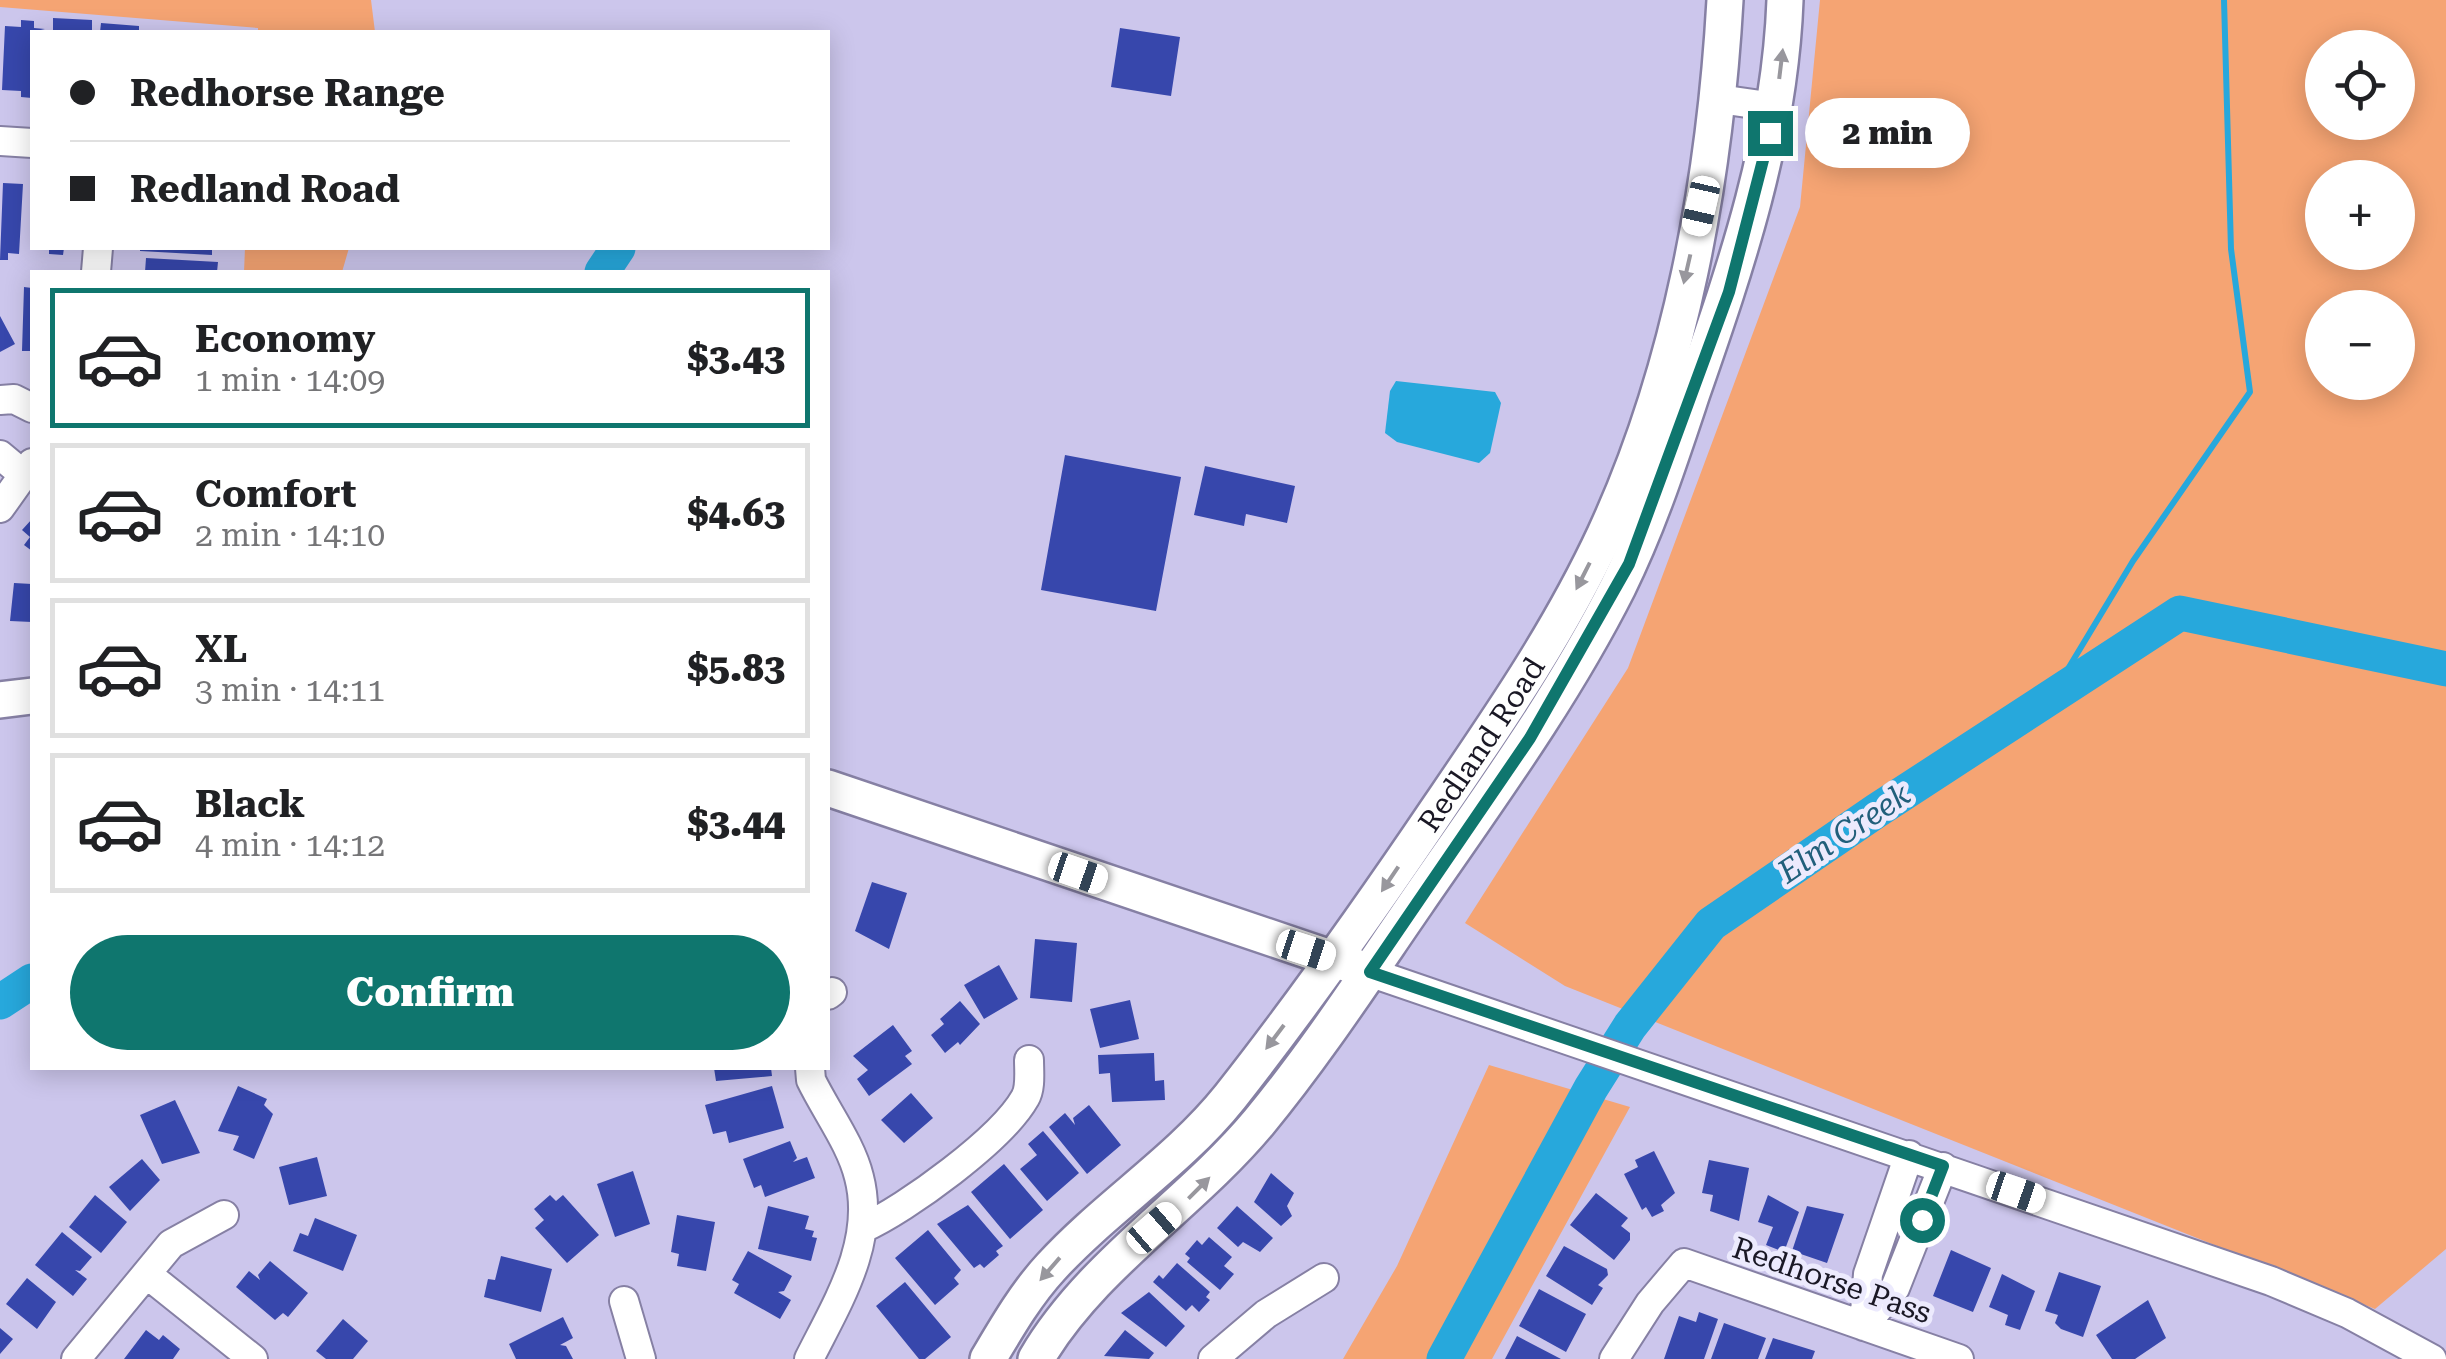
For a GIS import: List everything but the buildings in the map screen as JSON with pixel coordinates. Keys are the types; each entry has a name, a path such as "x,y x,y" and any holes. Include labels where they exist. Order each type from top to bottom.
{"main road":[{"name":"Redland Road","path":"988,1359 1010,1322 1074,1244 1196,1138 1336,960 1542,656 1606,533 1665,367 1701,206 1719,98 1725,0"},
{"name":"Redland Road","path":"1040,1352 1115,1263 1196,1192 1238,1146 1370,972 1530,738 1576,662 1640,540 1729,292 1760,186 1776,107 1785,0"},
{"path":"0,700 30,696"},
{"path":"830,789 1370,972"}],"street":[{"path":"1719,98 1776,107"},
{"path":"0,141 30,143"},
{"path":"0,400 14,400 30,407"},
{"path":"0,455 28,469 0,508"},
{"path":"1370,972 2271,1281 2347,1313 2432,1359"},
{"path":"863,1228 910,1205 1012,1116 1028,1095 1029,1060"},
{"path":"809,1359 855,1261 863,1228 860,1178 811,1080 810,1070"},
{"path":"1864,1326 1868,1274 1908,1155"},
{"path":"1864,1326 1895,1288 1943,1166"},
{"path":"76,1359 179,1238 224,1215"},
{"name":"Redhorse Pass","path":"1614,1359 1650,1303 1684,1263 1959,1359"},
{"path":"148,1274 252,1359"},
{"path":"1212,1359 1266,1314 1324,1278"},
{"path":"624,1301 641,1359"},
{"path":"1010,1322 1040,1352"}],"shaded area":[{"path":"0,0 371,0 375,30 258,30 0,7"},
{"path":"1820,0 2446,0 2446,1249 2375,1309 1565,986 1465,923 1628,668 1800,207"},
{"path":"245,250 348,250 343,270 244,270"},
{"path":"1489,1065 1630,1107 1492,1359 1343,1359 1397,1266"}],"water":[{"path":"1396,381 1495,392 1501,403 1490,453 1479,463 1397,442 1385,433 1390,391"}],"waterway":[{"path":"2051,697 2133,561 2250,392 2231,249 2224,0"},
{"path":"603,270 617,250"},
{"name":"Elm Creek","path":"1444,1359 1591,1088 1630,1026 1711,924 2180,613 2446,669"},
{"path":"0,1002 30,982"}],"route":[{"path":"1770,133 1760,186 1729,292 1664,478 1629,564 1569,676 1530,738 1370,972 1943,1166 1922,1220"}]}
